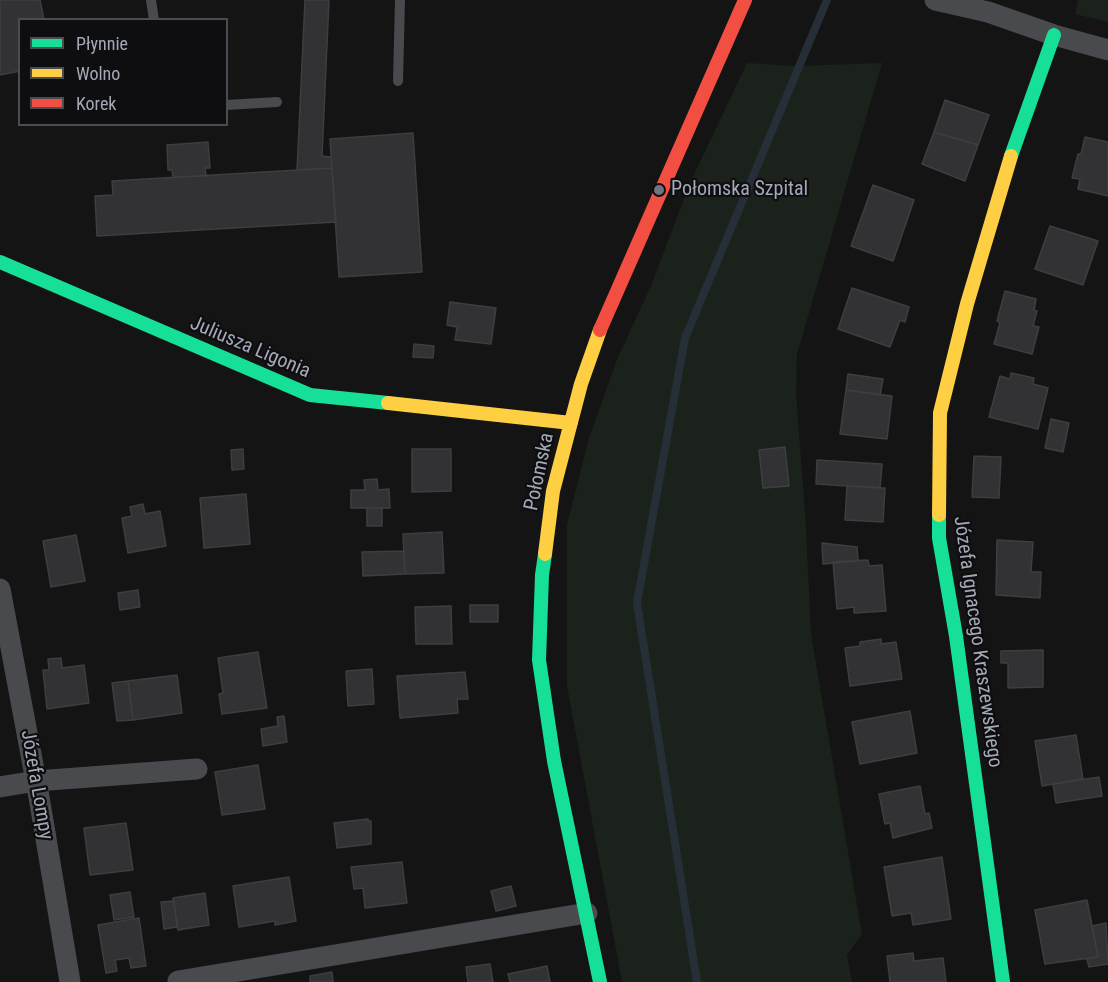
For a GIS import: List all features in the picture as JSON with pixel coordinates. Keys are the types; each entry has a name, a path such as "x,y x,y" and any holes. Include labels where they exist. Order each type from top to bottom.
{"street":[{"name":"Połomska","path":"600,982 554,761 539,660 542,575 553,491 581,384 606,312 745,0"},
{"path":"935,0 988,12 1108,50"},
{"name":"Józefa Ignacego Kraszewskiego","path":"1003,982 956,636 939,538 940,413 967,304 1011,157 1054,34"},
{"name":"Juliusza Ligonia","path":"0,262 310,395 571,423"},
{"name":"Józefa Lompy","path":"0,589 70,982"},
{"path":"0,787 36,781 197,769"},
{"path":"178,981 587,913"}],"lane":[{"path":"151,0 154,18"},
{"path":"398,81 400,0"},
{"path":"228,105 277,102"}],"shaded area":[{"path":"1078,0 1108,0 1108,22 1075,14"},
{"path":"747,63 794,66 882,63 797,354 796,393 811,634 862,934 847,955 852,982 622,982 567,686 567,524 589,438 618,357 651,286 690,183"}],"building":[{"path":"0,0 40,0 44,18 18,18 18,71 0,75"},
{"path":"305,0 329,0 322,156 331,157 332,168 297,170"},
{"path":"945,100 989,115 978,145 934,132"},
{"path":"934,132 978,145 965,181 922,164"},
{"path":"413,133 422,272 339,277 330,139"},
{"path":"1085,137 1108,142 1108,196 1078,189 1080,179 1072,178"},
{"path":"208,142 210,168 205,168 206,176 173,177 172,170 168,170 167,145"},
{"path":"332,168 336,222 97,236 95,196 113,195 112,181"},
{"path":"873,185 914,200 893,261 851,246"},
{"path":"1050,226 1098,241 1083,285 1035,269"},
{"path":"852,288 909,307 905,322 900,320 890,347 838,329"},
{"path":"1005,291 1036,299 1034,310 1037,311 1033,326 1039,327 1032,354 994,344"},
{"path":"450,302 496,308 491,344 455,340 457,327 447,325"},
{"path":"414,344 434,346 433,358 413,357"},
{"path":"1011,373 1034,378 1033,384 1048,388 1038,429 989,417 1000,376 1010,379"},
{"path":"848,374 883,379 880,395 846,390"},
{"path":"846,390 892,396 887,439 840,434"},
{"path":"1051,419 1069,423 1063,452 1045,448"},
{"path":"785,447 789,486 763,488 759,450"},
{"path":"243,449 244,469 232,470 231,450"},
{"path":"412,449 451,449 451,491 412,492"},
{"path":"974,456 1001,457 999,498 972,497"},
{"path":"817,460 882,464 880,488 816,484"},
{"path":"377,479 378,490 389,489 390,508 351,508 351,490 365,490 364,480"},
{"path":"847,486 885,488 883,522 845,520"},
{"path":"246,494 250,544 204,548 200,498"},
{"path":"143,504 145,514 160,511 166,546 128,553 122,518 132,516 130,507"},
{"path":"367,508 382,508 382,526 367,526"},
{"path":"442,532 444,573 405,574 403,534"},
{"path":"76,535 85,581 51,587 43,541"},
{"path":"997,540 1033,542 1031,572 1041,572 1040,598 996,595"},
{"path":"822,543 857,547 858,561 823,564"},
{"path":"404,551 405,574 363,576 362,552"},
{"path":"868,560 869,566 882,565 886,611 854,613 854,607 837,609 833,562"},
{"path":"138,590 140,607 120,610 118,593"},
{"path":"470,605 498,605 498,622 470,622"},
{"path":"451,606 452,644 416,644 415,607"},
{"path":"881,639 881,644 896,642 902,679 850,686 845,648 860,646 860,642"},
{"path":"1043,650 1043,687 1008,688 1008,663 1001,663 1001,651"},
{"path":"258,652 267,708 222,714 219,694 223,693 218,658"},
{"path":"61,658 62,668 84,665 89,703 47,709 43,670 49,670 48,659"},
{"path":"372,669 374,704 348,706 346,671"},
{"path":"465,672 468,699 457,699 458,713 400,718 397,676"},
{"path":"177,675 182,713 133,720 128,681"},
{"path":"128,681 133,720 117,721 112,683"},
{"path":"910,711 917,753 860,764 852,722"},
{"path":"284,716 287,742 263,746 261,729 278,726 277,717"},
{"path":"1076,735 1083,779 1042,786 1035,741"},
{"path":"258,765 265,809 222,815 215,772"},
{"path":"1099,777 1102,796 1056,803 1053,784"},
{"path":"920,786 925,814 929,813 932,828 893,838 890,823 885,824 879,794"},
{"path":"368,819 371,821 371,844 337,848 334,823"},
{"path":"126,823 133,870 90,875 84,828"},
{"path":"942,857 951,919 913,925 911,913 892,916 884,867"},
{"path":"402,862 407,903 365,908 363,888 354,889 351,867"},
{"path":"289,877 296,921 275,925 275,921 239,927 233,886"},
{"path":"511,886 516,906 496,911 491,891"},
{"path":"130,892 134,917 114,920 110,895"},
{"path":"205,893 209,925 178,930 173,898"},
{"path":"1087,900 1098,957 1045,964 1035,910"},
{"path":"174,901 177,927 164,929 161,902"},
{"path":"139,918 146,966 131,968 129,958 115,960 117,971 106,973 98,925"},
{"path":"1106,923 1108,964 1089,967 1087,959 1098,957 1092,926"},
{"path":"913,953 914,961 943,958 946,982 890,982 887,956"},
{"path":"490,964 493,982 468,982 466,967"},
{"path":"547,966 550,982 510,982 508,974"},
{"path":"332,972 333,982 310,982 310,976"}],"waterway":[{"path":"697,982 637,603 685,338 827,0"}],"traffic: fast":[{"path":"1011,156 1054,35"},
{"path":"0,262 310,395 388,403"},
{"path":"939,515 939,538 956,636 1003,982"},
{"path":"545,554 542,575 539,660 554,761 600,982"}],"traffic: slow":[{"path":"939,515 940,413 967,304 1011,156"},
{"path":"545,554 553,491 581,384 600,330"},
{"path":"388,403 571,423"}],"traffic: jam":[{"path":"600,330 745,0"}],"place":[{"name":"Połomska Szpital","path":"659,190"}]}
